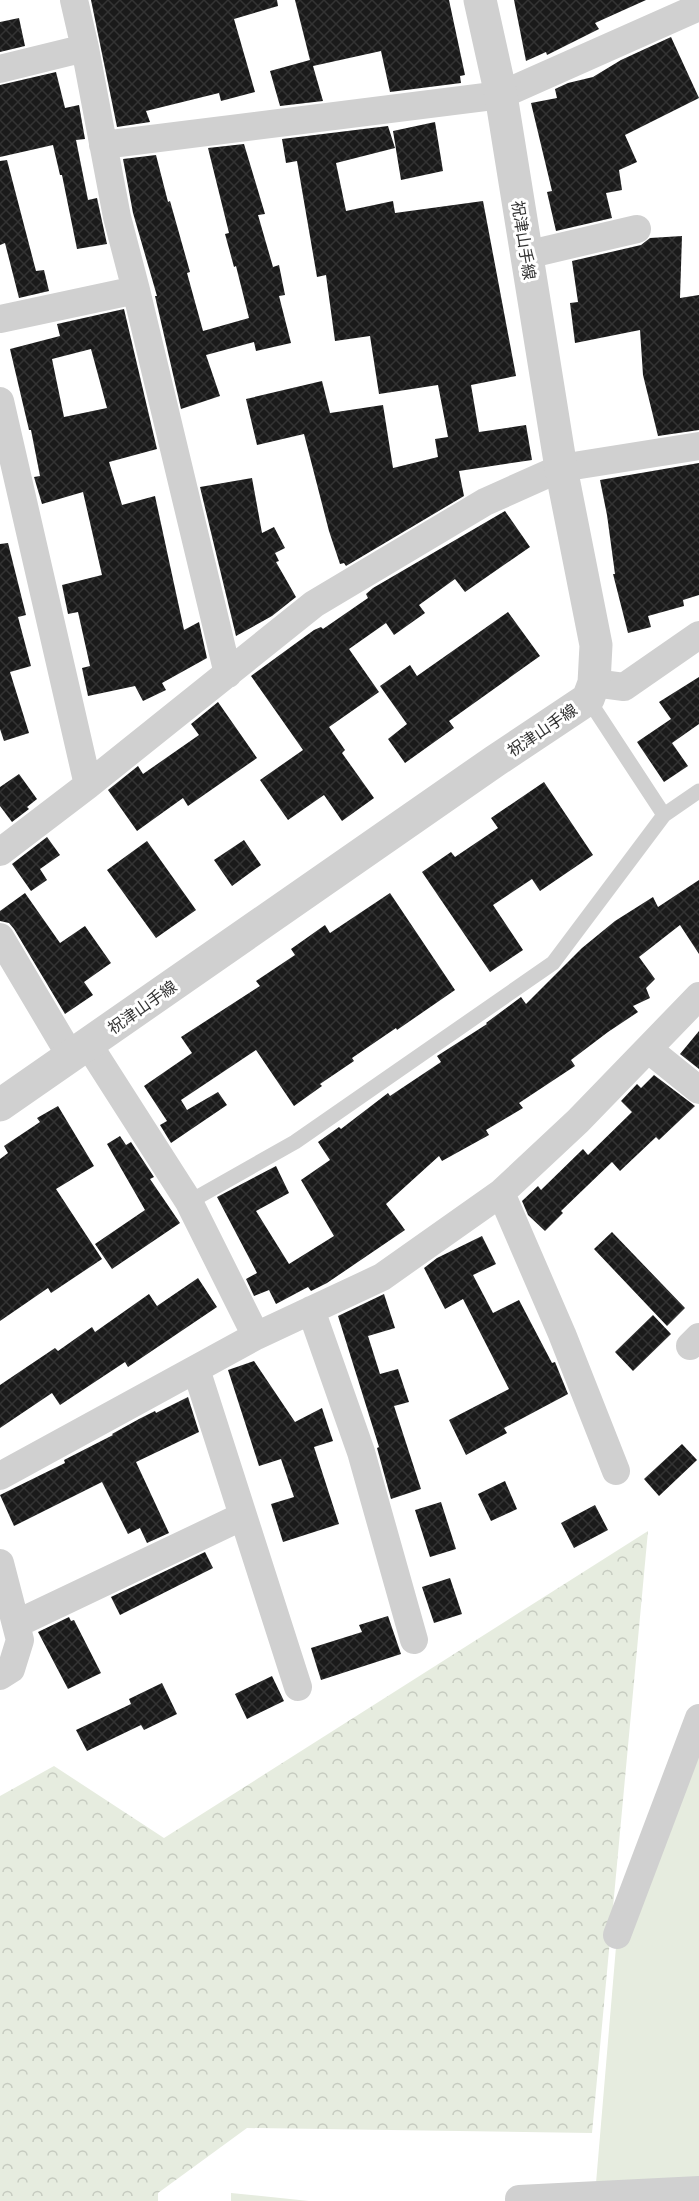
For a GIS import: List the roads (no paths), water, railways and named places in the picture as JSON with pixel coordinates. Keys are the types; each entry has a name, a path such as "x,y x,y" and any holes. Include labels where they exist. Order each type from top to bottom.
{"street":[{"path":"74,0 117,217 228,674"},
{"name":"祝津山手線","path":"0,1105 475,775 591,691 596,645 561,468 501,95 480,0"},
{"path":"103,145 501,95 699,8"},
{"path":"0,69 85,48"},
{"path":"526,255 637,229"},
{"path":"0,319 136,290"},
{"path":"0,401 88,785"},
{"path":"1,848 88,785 314,604 485,502 561,468 699,446"},
{"path":"591,691 624,687 699,635"},
{"path":"0,937 189,1202 256,1336"},
{"path":"0,1476 256,1336 382,1277 501,1193 578,1122 699,996"},
{"path":"648,1049 699,1090"},
{"path":"501,1193 562,1334 616,1471"},
{"path":"311,1311 361,1452 414,1640"},
{"path":"196,1369 298,1687"},
{"path":"16,1624 243,1516"},
{"path":"0,1563 20,1640 11,1669 0,1676"},
{"path":"617,1935 699,1718"},
{"path":"519,2199 699,2190"}],"lane":[{"path":"591,691 664,815"},
{"path":"189,1202 295,1142 553,963 664,815 699,790"}]}
